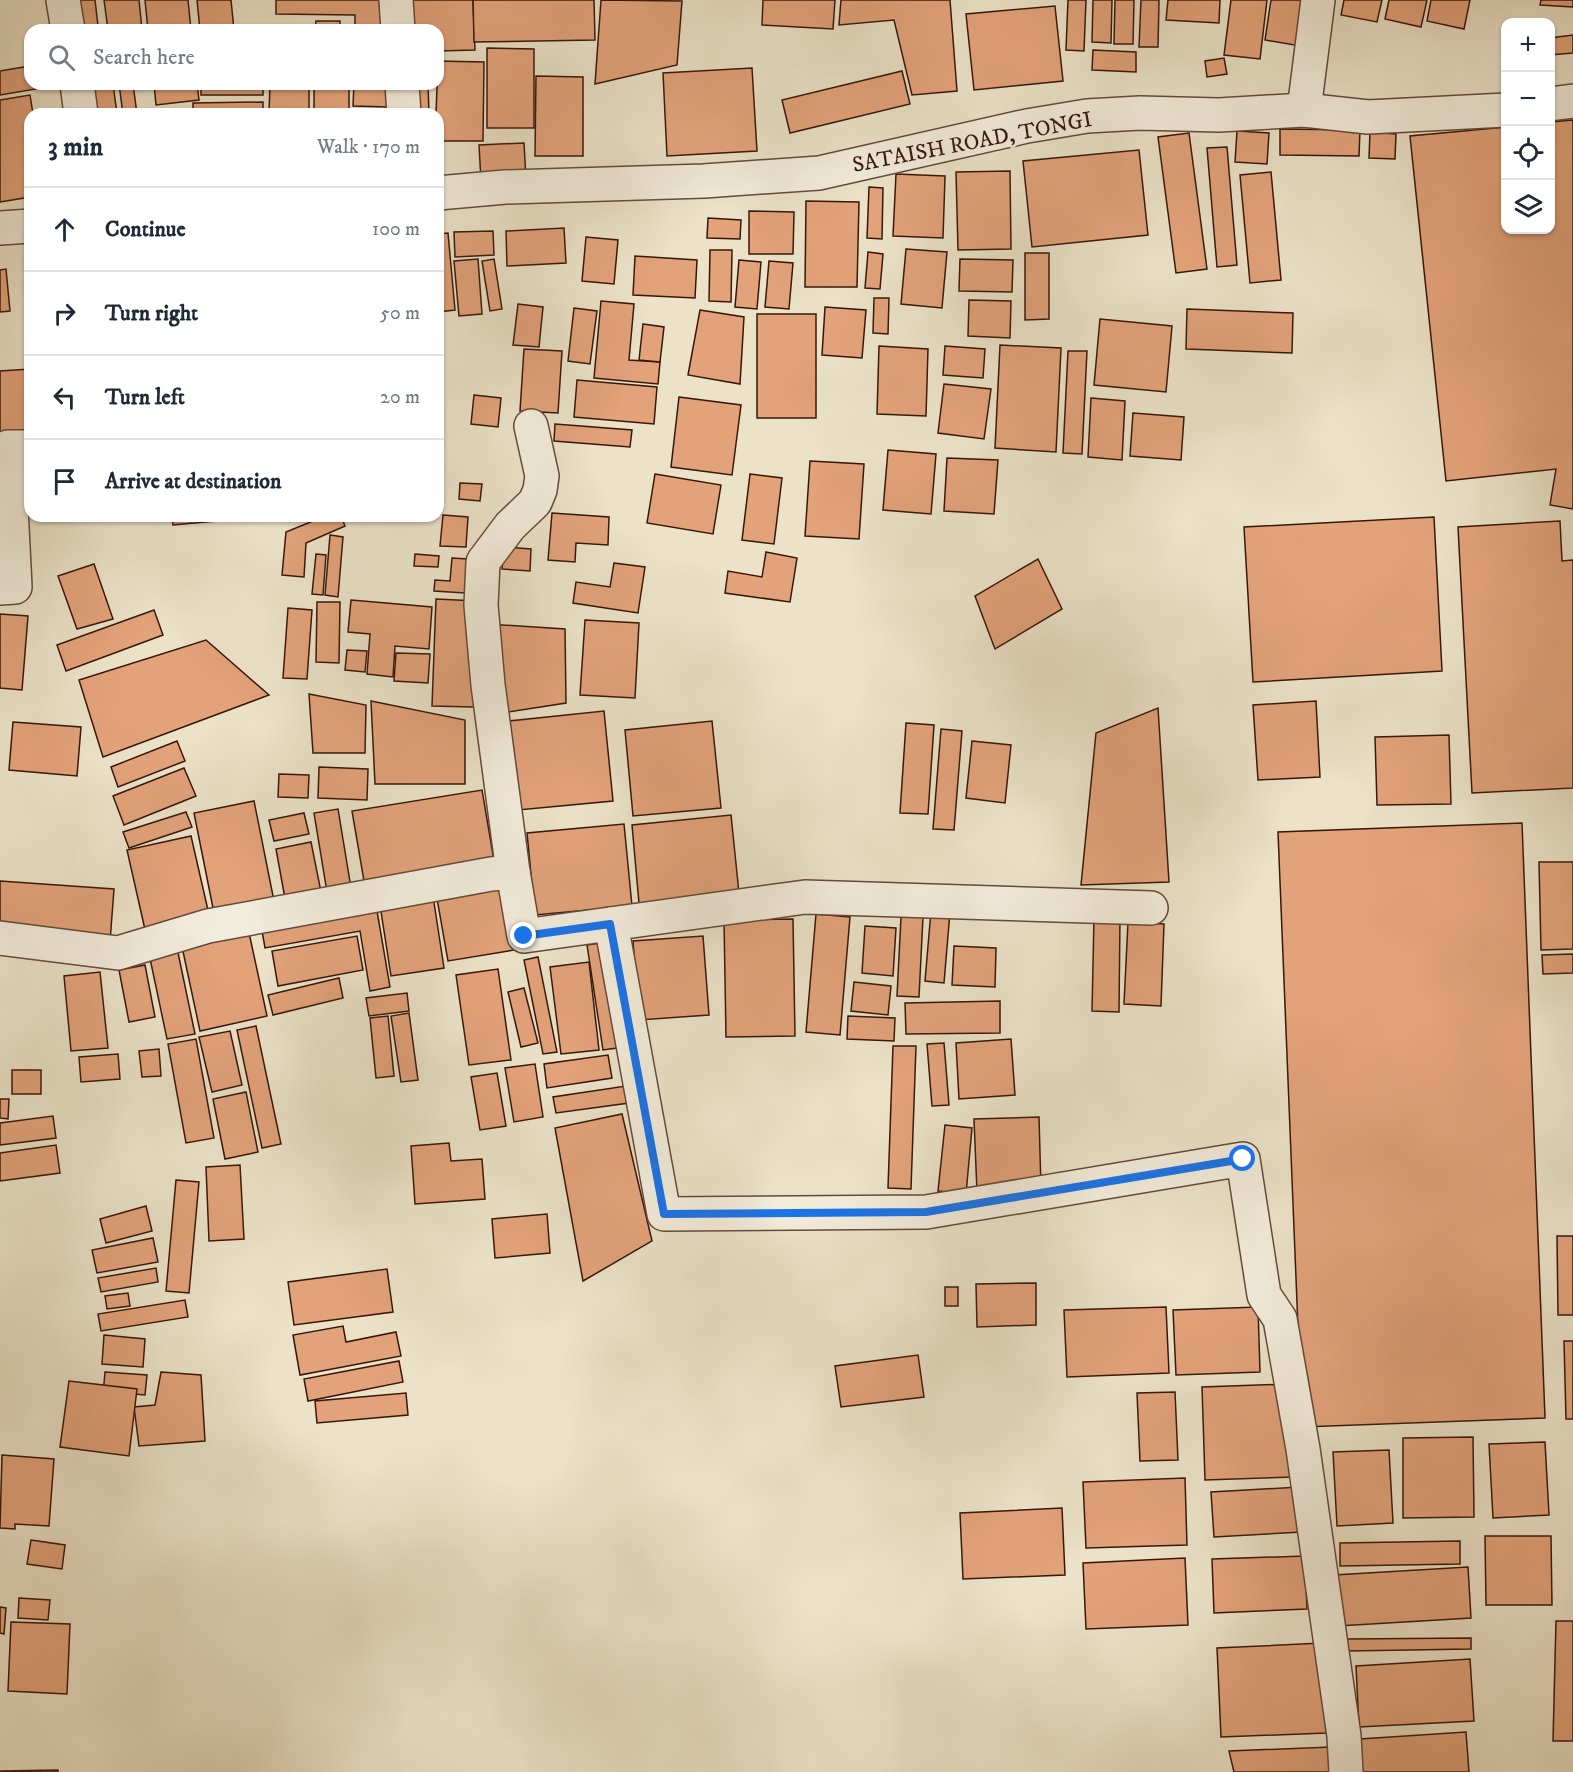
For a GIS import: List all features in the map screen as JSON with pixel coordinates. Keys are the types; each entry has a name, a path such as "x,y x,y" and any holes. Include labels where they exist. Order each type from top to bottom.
{"street":[{"path":"63,0 67,24"},
{"path":"396,0 398,24"},
{"path":"1304,110 1318,0"},
{"path":"78,90 80,108"},
{"path":"402,90 404,108"},
{"path":"1555,103 1573,101"},
{"name":"SATAISH ROAD, TONGI","path":"444,192 506,187 704,181 819,173 1027,126 1087,116 1140,113 1219,115 1304,110 1368,117 1501,110"},
{"path":"0,228 24,226"},
{"path":"531,426 542,476 540,490 535,502 510,526 483,562 482,605 488,685 513,872 524,936 805,897 1151,908"},
{"path":"0,588 15,587 8,447 24,447"},
{"path":"0,938 118,953 208,926 491,874 513,872"},
{"path":"610,924 664,1214 926,1212 1243,1159 1264,1295 1280,1319 1303,1449 1344,1736 1346,1772"}],"building":[{"path":"76,0 95,0 98,24 79,24"},
{"path":"104,0 139,0 141,24 107,24"},
{"path":"145,0 188,0 190,24 147,24"},
{"path":"197,0 231,0 233,24 199,24"},
{"path":"276,0 389,0 388,24 355,24 355,15 276,14"},
{"path":"392,0 473,0 475,50 444,51 444,24 393,24"},
{"path":"473,0 594,0 595,40 474,42"},
{"path":"601,0 682,1 677,65 595,84"},
{"path":"763,0 835,0 833,29 762,25"},
{"path":"841,0 950,0 957,91 912,95 894,20 839,25"},
{"path":"1068,0 1086,0 1084,51 1066,50"},
{"path":"1093,0 1112,0 1111,43 1092,42"},
{"path":"1115,0 1134,0 1133,44 1114,44"},
{"path":"1141,0 1159,0 1158,47 1139,47"},
{"path":"1168,0 1220,0 1219,23 1166,20"},
{"path":"1231,0 1267,0 1260,59 1224,55"},
{"path":"1271,0 1308,0 1300,46 1265,40"},
{"path":"1344,0 1382,0 1377,22 1341,15"},
{"path":"1389,0 1427,0 1421,27 1385,19"},
{"path":"1431,0 1470,0 1464,29 1427,21"},
{"path":"1541,0 1573,0 1573,7 1540,5"},
{"path":"1055,6 1063,81 974,90 966,14"},
{"path":"316,21 340,21 340,24 316,24"},
{"path":"1573,35 1573,53 1555,55 1555,37"},
{"path":"487,48 534,49 534,128 487,128"},
{"path":"1093,50 1136,52 1136,72 1092,70"},
{"path":"1224,58 1227,74 1207,77 1205,61"},
{"path":"444,61 484,62 483,141 444,141 444,108 436,108 437,90 444,90"},
{"path":"24,67 24,90 30,90 0,95 0,71"},
{"path":"752,68 757,151 667,156 663,73"},
{"path":"902,71 910,104 790,133 782,100"},
{"path":"536,76 583,77 583,156 535,156"},
{"path":"93,90 114,90 116,108 96,108"},
{"path":"120,90 134,90 136,108 122,108"},
{"path":"155,90 198,90 199,100 156,105"},
{"path":"201,90 263,90 263,95 201,95"},
{"path":"270,90 309,90 309,108 269,108"},
{"path":"314,90 349,90 349,108 314,108"},
{"path":"354,90 387,90 387,107 353,106"},
{"path":"395,90 428,90 429,108 396,108"},
{"path":"30,95 32,108 24,108 24,198 0,202 0,100"},
{"path":"263,102 263,108 193,108 193,103"},
{"path":"1573,120 1573,509 1550,505 1556,469 1446,481 1410,136 1501,127 1501,234 1555,234 1555,122"},
{"path":"1280,129 1360,130 1359,156 1280,155"},
{"path":"1237,131 1269,133 1267,164 1235,162"},
{"path":"1370,132 1396,134 1395,159 1369,158"},
{"path":"1189,133 1207,269 1176,273 1158,137"},
{"path":"524,143 526,179 481,181 479,145"},
{"path":"1227,147 1237,265 1217,267 1207,148"},
{"path":"1139,150 1148,235 1032,247 1023,161"},
{"path":"1010,171 1011,249 958,250 956,172"},
{"path":"1271,172 1281,280 1250,283 1240,175"},
{"path":"896,174 945,176 943,238 893,236"},
{"path":"869,187 883,188 882,239 867,238"},
{"path":"806,201 859,202 857,287 805,287"},
{"path":"749,211 794,212 793,254 749,254"},
{"path":"708,218 741,220 740,239 707,238"},
{"path":"564,228 566,263 507,266 506,231"},
{"path":"493,231 494,255 455,257 454,232"},
{"path":"444,233 448,233 455,310 444,311"},
{"path":"586,237 618,240 614,284 582,281"},
{"path":"906,249 947,252 942,308 901,304"},
{"path":"710,250 732,250 731,302 709,301"},
{"path":"868,252 883,254 880,289 865,288"},
{"path":"1025,253 1049,253 1049,319 1025,320"},
{"path":"635,256 697,260 695,298 633,295"},
{"path":"478,259 482,314 459,316 454,261"},
{"path":"494,259 502,309 490,311 482,261"},
{"path":"960,259 1013,260 1012,292 959,291"},
{"path":"739,260 761,262 757,309 735,307"},
{"path":"769,261 793,263 789,309 765,307"},
{"path":"6,269 10,311 0,312 0,270"},
{"path":"874,298 889,298 888,334 873,333"},
{"path":"969,300 1011,301 1010,338 968,336"},
{"path":"601,301 634,304 629,360 660,362 658,384 594,378"},
{"path":"518,304 543,307 539,347 513,345"},
{"path":"825,307 866,310 862,358 822,355"},
{"path":"574,308 597,311 590,364 568,361"},
{"path":"1187,309 1293,313 1292,353 1186,349"},
{"path":"700,310 744,317 740,384 688,375"},
{"path":"757,314 816,314 816,418 757,418"},
{"path":"1100,319 1172,326 1166,392 1094,385"},
{"path":"643,324 664,327 660,362 639,360"},
{"path":"1000,345 1061,348 1056,452 995,448"},
{"path":"879,346 928,349 926,416 877,414"},
{"path":"945,346 985,349 983,378 943,375"},
{"path":"524,349 562,351 558,413 520,411"},
{"path":"1068,351 1087,351 1082,454 1063,453"},
{"path":"24,369 24,493 7,495 0,438 0,371"},
{"path":"577,380 657,387 654,424 574,417"},
{"path":"944,384 991,389 984,439 938,433"},
{"path":"474,395 501,398 498,427 471,424"},
{"path":"679,397 741,405 732,475 671,467"},
{"path":"1091,398 1125,401 1122,460 1088,457"},
{"path":"1133,413 1184,417 1181,460 1130,456"},
{"path":"555,424 632,430 630,447 554,441"},
{"path":"888,450 936,454 931,514 883,510"},
{"path":"947,458 998,460 994,514 944,511"},
{"path":"810,461 864,464 859,539 805,536"},
{"path":"655,474 721,485 713,534 647,523"},
{"path":"750,474 782,478 774,544 742,540"},
{"path":"460,483 482,484 480,501 459,499"},
{"path":"552,513 609,517 608,545 576,543 575,562 548,560"},
{"path":"444,515 468,517 466,547 440,546"},
{"path":"1434,517 1442,671 1253,682 1244,527"},
{"path":"1560,521 1562,561 1573,560 1573,788 1472,793 1458,527"},
{"path":"173,522 205,522 173,525"},
{"path":"310,522 343,522 345,526 306,543 304,577 282,575 286,532"},
{"path":"330,535 343,537 338,597 325,595"},
{"path":"504,547 531,549 530,571 502,569"},
{"path":"766,552 797,558 790,602 725,593 728,571 762,577"},
{"path":"316,554 326,555 323,595 312,594"},
{"path":"415,554 439,556 438,567 414,566"},
{"path":"452,558 467,559 465,593 434,591 435,580 450,581"},
{"path":"1038,559 1062,609 995,649 975,596"},
{"path":"614,563 645,567 638,613 573,603 576,582 610,587"},
{"path":"94,564 113,619 77,629 58,576"},
{"path":"436,599 477,601 474,707 432,706"},
{"path":"351,600 432,607 429,649 395,646 393,677 367,674 370,634 348,632"},
{"path":"317,602 340,602 339,663 316,662"},
{"path":"288,608 312,610 307,679 283,678"},
{"path":"154,610 163,635 66,671 57,645"},
{"path":"0,614 28,616 22,690 0,688"},
{"path":"585,620 639,623 635,698 580,695"},
{"path":"487,624 565,629 566,703 496,714"},
{"path":"206,640 269,695 103,757 79,680"},
{"path":"347,650 367,651 365,672 345,670"},
{"path":"396,653 430,654 428,683 394,681"},
{"path":"309,694 366,705 365,753 313,753"},
{"path":"371,701 465,720 465,784 375,784"},
{"path":"1316,701 1320,777 1258,780 1253,705"},
{"path":"1158,708 1169,882 1081,885 1096,733"},
{"path":"604,711 613,801 518,810 509,721"},
{"path":"712,721 721,808 633,816 625,730"},
{"path":"13,722 81,727 77,776 9,770"},
{"path":"906,723 934,725 928,814 900,813"},
{"path":"941,729 962,731 954,830 933,829"},
{"path":"1449,735 1451,804 1377,805 1375,737"},
{"path":"177,741 185,761 118,787 111,767"},
{"path":"972,741 1011,745 1005,803 966,798"},
{"path":"319,767 368,769 367,800 318,798"},
{"path":"184,768 196,796 124,825 113,796"},
{"path":"279,774 309,775 308,798 278,797"},
{"path":"482,790 495,867 365,887 352,811"},
{"path":"254,801 274,901 214,913 194,813"},
{"path":"338,809 352,894 328,898 314,813"},
{"path":"186,812 192,827 129,848 123,832"},
{"path":"304,813 309,834 274,841 269,820"},
{"path":"731,815 739,893 639,903 632,825"},
{"path":"1522,823 1545,1418 1302,1427 1278,832"},
{"path":"624,824 632,906 535,915 527,833"},
{"path":"191,836 210,919 146,934 127,850"},
{"path":"311,842 322,897 286,904 276,849"},
{"path":"1539,862 1573,862 1573,949 1541,950"},
{"path":"0,881 114,889 110,942 0,933"},
{"path":"502,883 514,950 448,961 436,893"},
{"path":"433,896 444,968 391,976 380,905"},
{"path":"376,905 390,987 370,991 360,931 265,948 261,925"},
{"path":"931,911 950,912 944,983 925,981"},
{"path":"816,914 850,917 840,1035 806,1032"},
{"path":"901,917 923,917 919,997 897,996"},
{"path":"1094,917 1120,917 1119,1012 1092,1011"},
{"path":"793,919 795,1036 726,1037 724,920"},
{"path":"1128,922 1164,924 1161,1006 1124,1004"},
{"path":"865,926 896,928 893,976 862,973"},
{"path":"248,928 267,1016 200,1031 181,942"},
{"path":"357,936 363,970 278,986 272,951"},
{"path":"703,936 709,1015 639,1020 633,941"},
{"path":"608,942 624,1047 603,1050 587,945"},
{"path":"176,943 195,1034 167,1039 148,949"},
{"path":"954,946 996,948 995,987 952,985"},
{"path":"1573,954 1573,973 1543,974 1542,955"},
{"path":"538,957 557,1052 543,1054 524,960"},
{"path":"589,962 599,1050 561,1054 550,967"},
{"path":"145,965 155,1017 129,1022 119,970"},
{"path":"498,969 511,1060 469,1065 456,975"},
{"path":"100,972 108,1048 71,1051 64,976"},
{"path":"339,978 343,998 273,1015 268,995"},
{"path":"854,982 891,986 888,1015 851,1011"},
{"path":"524,988 538,1043 521,1047 508,992"},
{"path":"407,993 409,1011 369,1016 366,998"},
{"path":"1000,1001 1000,1033 906,1034 905,1003"},
{"path":"409,1013 418,1080 401,1082 391,1016"},
{"path":"388,1016 394,1076 376,1078 370,1018"},
{"path":"848,1016 895,1018 894,1041 847,1039"},
{"path":"256,1026 281,1144 262,1148 237,1030"},
{"path":"230,1031 242,1085 212,1092 199,1037"},
{"path":"196,1039 214,1138 186,1143 168,1044"},
{"path":"1011,1039 1015,1095 959,1099 956,1043"},
{"path":"944,1043 949,1105 932,1106 927,1044"},
{"path":"893,1046 916,1046 911,1189 888,1188"},
{"path":"159,1049 161,1076 142,1077 139,1051"},
{"path":"118,1054 120,1079 81,1082 79,1057"},
{"path":"608,1055 612,1078 547,1088 544,1064"},
{"path":"535,1064 543,1117 514,1122 505,1068"},
{"path":"12,1070 41,1070 41,1094 12,1094"},
{"path":"497,1073 506,1126 480,1130 471,1077"},
{"path":"626,1086 629,1103 556,1113 553,1097"},
{"path":"246,1092 258,1152 225,1159 213,1099"},
{"path":"0,1099 9,1099 8,1119 0,1118"},
{"path":"622,1114 652,1241 583,1281 555,1128"},
{"path":"53,1116 56,1138 0,1145 0,1123"},
{"path":"1039,1117 1041,1189 977,1192 974,1119"},
{"path":"945,1125 972,1128 966,1194 938,1191"},
{"path":"449,1143 451,1161 482,1159 485,1199 415,1204 411,1146"},
{"path":"56,1145 60,1173 0,1181 0,1153"},
{"path":"240,1165 244,1239 209,1241 206,1167"},
{"path":"176,1180 199,1182 189,1293 166,1291"},
{"path":"146,1206 152,1231 106,1243 100,1219"},
{"path":"547,1214 550,1253 495,1258 492,1219"},
{"path":"1557,1236 1573,1236 1573,1315 1558,1315"},
{"path":"153,1238 158,1262 97,1273 92,1250"},
{"path":"156,1268 158,1282 101,1292 98,1278"},
{"path":"387,1269 393,1312 294,1325 288,1282"},
{"path":"1036,1283 1036,1325 977,1327 976,1284"},
{"path":"945,1287 958,1287 958,1306 945,1306"},
{"path":"128,1293 130,1306 107,1309 105,1296"},
{"path":"185,1300 188,1317 101,1331 98,1314"},
{"path":"1166,1307 1169,1373 1067,1377 1064,1310"},
{"path":"1258,1307 1260,1372 1176,1375 1173,1310"},
{"path":"343,1326 346,1342 396,1332 401,1356 300,1375 293,1335"},
{"path":"104,1335 145,1339 143,1367 102,1364"},
{"path":"1564,1341 1573,1341 1573,1419 1566,1419"},
{"path":"918,1355 924,1397 841,1407 835,1366"},
{"path":"399,1361 403,1382 308,1401 304,1379"},
{"path":"105,1372 147,1375 145,1395 123,1393 120,1430 100,1428"},
{"path":"161,1372 201,1375 205,1441 139,1446 134,1407 155,1405"},
{"path":"69,1381 137,1389 129,1456 60,1447"},
{"path":"1290,1384 1293,1477 1205,1480 1202,1387"},
{"path":"1175,1392 1178,1460 1140,1461 1137,1393"},
{"path":"406,1393 408,1415 317,1423 315,1401"},
{"path":"1473,1437 1474,1517 1403,1518 1403,1438"},
{"path":"1545,1442 1549,1515 1493,1518 1489,1444"},
{"path":"1389,1450 1393,1523 1337,1526 1333,1452"},
{"path":"2,1455 54,1459 49,1526 15,1524 15,1529 0,1528"},
{"path":"1185,1478 1187,1545 1086,1548 1083,1482"},
{"path":"1300,1487 1302,1532 1214,1537 1211,1492"},
{"path":"1062,1508 1065,1575 963,1579 960,1513"},
{"path":"1485,1536 1551,1536 1552,1605 1486,1605"},
{"path":"31,1540 65,1545 62,1569 27,1564"},
{"path":"1460,1541 1460,1564 1340,1566 1340,1543"},
{"path":"1305,1556 1307,1609 1214,1613 1212,1559"},
{"path":"1185,1558 1188,1625 1086,1629 1083,1563"},
{"path":"1468,1567 1471,1618 1338,1626 1334,1575"},
{"path":"19,1598 50,1600 48,1620 18,1618"},
{"path":"0,1607 6,1608 4,1634 0,1633"},
{"path":"1556,1621 1573,1621 1573,1741 1553,1741"},
{"path":"11,1622 70,1624 67,1694 8,1691"},
{"path":"1471,1638 1471,1649 1347,1651 1347,1639"},
{"path":"1322,1643 1326,1733 1221,1737 1217,1648"},
{"path":"1470,1659 1474,1721 1359,1727 1356,1666"},
{"path":"1466,1732 1469,1772 1362,1772 1360,1739"},
{"path":"1331,1747 1335,1772 1234,1772 1229,1751"},
{"path":"58,1770 58,1772 0,1772 0,1771"}],"route":[{"path":"524,936 610,924 664,1214 926,1212 1243,1159"}]}
